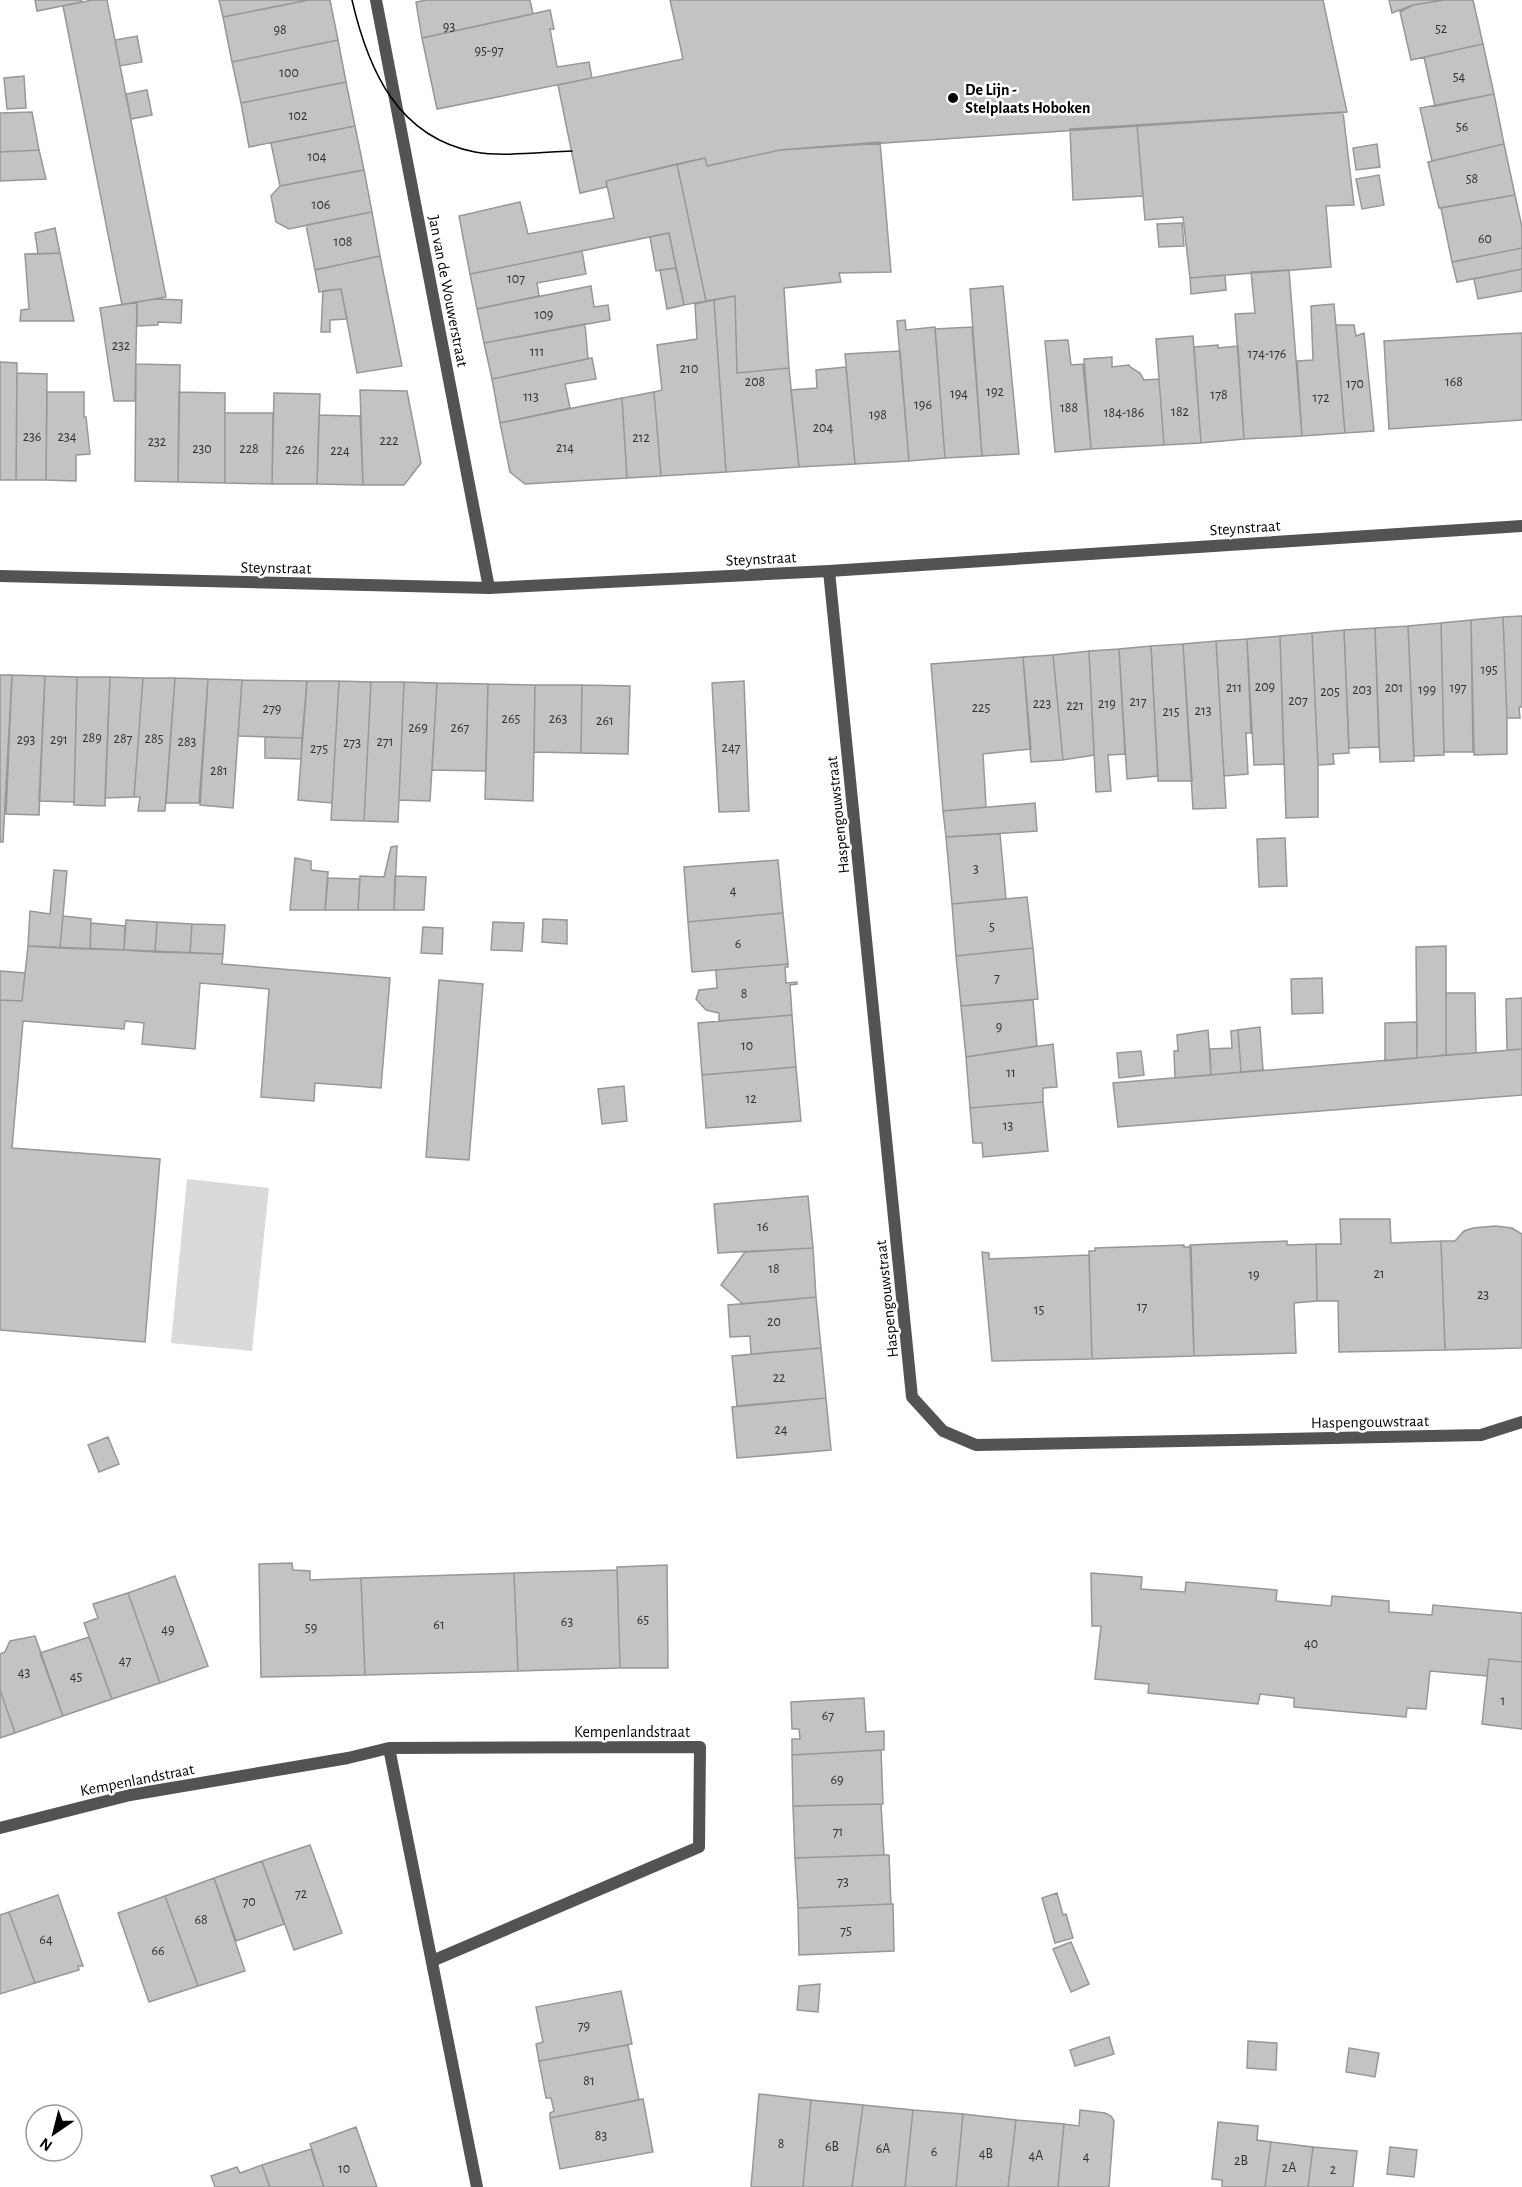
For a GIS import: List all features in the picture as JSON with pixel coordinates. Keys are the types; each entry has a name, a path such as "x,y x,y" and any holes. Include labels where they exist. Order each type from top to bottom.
{"street":[{"name":"Jan van de Wouwerstraat","path":"376,0 489,588"},
{"name":"Steynstraat","path":"0,576 489,588 829,571 1522,526"},
{"name":"Haspengouwstraat","path":"829,571 912,1396 943,1431 976,1445 1481,1436 1522,1422"},
{"name":"Kempenlandstraat","path":"0,1828 130,1795 348,1758 389,1748 700,1747 699,1847 432,1961"},
{"path":"389,1748 477,2187"}],"shaded area":[{"path":"187,1179 269,1188 252,1351 171,1343"}],"building":[{"path":"35,0 81,0 82,2 37,11"},
{"path":"92,0 107,0 166,297 122,305 63,6"},
{"path":"219,0 309,0 223,17"},
{"path":"309,0 330,0 338,40 232,62 223,17"},
{"path":"426,0 530,0 533,14 422,38 416,2"},
{"name":"De Lijn - Stelplaats Hoboken","path":"670,0 1323,0 1347,112 780,150 707,166 705,158 606,181 607,187 580,193 558,85 683,59"},
{"path":"1389,0 1444,0 1413,5 1392,13"},
{"path":"1444,0 1473,0 1483,44 1411,60 1400,12 1413,5"},
{"path":"550,10 554,29 550,29 557,67 589,62 592,78 437,109 422,38"},
{"path":"137,36 142,62 120,66 115,40"},
{"path":"338,40 346,82 241,103 232,62"},
{"path":"1483,44 1494,94 1435,106 1424,57"},
{"path":"24,76 26,108 7,109 4,78"},
{"path":"346,82 355,126 249,147 241,103"},
{"path":"147,90 152,115 131,119 126,94"},
{"path":"1494,94 1504,144 1432,161 1420,108"},
{"path":"32,112 39,150 0,152 0,113"},
{"path":"1343,112 1354,205 1326,206 1331,267 1190,278 1183,217 1145,220 1137,125"},
{"path":"1137,125 1143,196 1073,200 1070,129"},
{"path":"355,126 364,170 280,186 271,143"},
{"path":"880,142 891,272 839,273 841,282 784,288 789,368 737,373 735,296 706,301 677,164 705,158 707,166 780,150"},
{"path":"1377,144 1380,167 1356,170 1353,148"},
{"path":"1504,144 1515,195 1439,208 1428,162"},
{"path":"39,150 46,179 0,181 0,152"},
{"path":"677,164 706,301 684,305 669,233 470,274 459,216 520,202 528,234 614,218 606,181"},
{"path":"364,170 372,212 289,229 276,222 271,196 280,186"},
{"path":"1379,175 1384,205 1362,209 1356,179"},
{"path":"1515,195 1522,227 1522,248 1452,262 1441,208"},
{"path":"372,212 380,256 315,270 306,225"},
{"path":"1182,223 1184,246 1159,247 1157,224"},
{"path":"55,228 60,253 38,254 35,233"},
{"path":"669,233 676,268 656,271 650,237"},
{"path":"1522,248 1522,269 1457,282 1452,262"},
{"path":"582,251 586,274 537,283 539,296 477,309 470,274"},
{"path":"60,253 74,321 20,321 21,310 29,309 25,254"},
{"path":"380,256 402,366 357,373 341,289 319,292 315,270"},
{"path":"676,268 684,305 667,309 660,270"},
{"path":"1522,269 1522,291 1478,299 1474,279"},
{"path":"1289,270 1302,436 1244,439 1235,314 1255,313 1251,272"},
{"path":"1225,275 1226,290 1191,294 1190,278"},
{"path":"591,286 594,307 608,305 610,320 484,343 477,309"},
{"path":"1003,286 1019,454 982,456 970,289"},
{"path":"341,289 347,319 330,320 330,332 321,332 323,291"},
{"path":"735,296 737,373 789,368 799,467 726,472 714,300"},
{"path":"155,299 182,300 181,323 158,322 158,325 137,326 137,302"},
{"path":"714,300 726,472 661,476 654,392 662,390 657,345 697,339 695,304"},
{"path":"137,302 135,401 114,401 100,308"},
{"path":"1334,304 1345,433 1302,436 1297,361 1313,360 1311,306"},
{"path":"905,320 906,330 935,327 945,458 909,461 897,321"},
{"path":"585,324 588,359 492,379 484,343"},
{"path":"1336,325 1354,325 1356,336 1364,333 1374,431 1345,433"},
{"path":"972,327 982,456 945,458 935,329"},
{"path":"1522,333 1522,420 1389,429 1384,341"},
{"path":"1193,336 1201,443 1164,445 1156,339"},
{"path":"1068,340 1071,365 1083,364 1091,449 1055,452 1045,341"},
{"path":"1218,345 1218,348 1238,346 1244,439 1201,443 1194,347"},
{"path":"900,351 909,461 855,464 845,354"},
{"path":"1112,357 1112,367 1129,365 1140,373 1144,380 1159,379 1164,445 1091,449 1084,359"},
{"path":"592,358 596,379 565,384 570,408 500,423 492,379"},
{"path":"0,362 17,363 16,480 0,480"},
{"path":"136,364 180,365 178,482 135,481"},
{"path":"846,367 855,464 799,467 791,390 817,388 816,370"},
{"path":"17,373 47,374 46,480 16,480"},
{"path":"360,390 407,391 421,463 404,485 363,485"},
{"path":"47,392 84,392 84,417 86,417 90,454 76,455 76,481 46,480"},
{"path":"179,392 225,393 225,483 178,482"},
{"path":"654,392 661,476 627,478 622,398"},
{"path":"274,393 320,394 317,484 272,484"},
{"path":"622,398 627,478 525,484 510,472 500,423"},
{"path":"225,413 273,413 272,484 225,483"},
{"path":"319,415 360,416 363,485 317,484"},
{"path":"1522,616 1522,707 1519,707 1520,718 1507,718 1503,617"},
{"path":"1503,617 1507,754 1474,755 1471,620"},
{"path":"1471,620 1473,752 1444,752 1441,623"},
{"path":"1441,623 1444,755 1414,756 1408,626"},
{"path":"1408,626 1414,761 1380,762 1375,628"},
{"path":"1375,628 1379,747 1349,748 1344,630"},
{"path":"1344,630 1349,753 1333,754 1334,764 1318,765 1312,633"},
{"path":"1312,633 1318,817 1286,818 1280,636"},
{"path":"1280,636 1284,764 1254,765 1247,639"},
{"path":"1247,639 1251,733 1246,733 1248,774 1224,776 1216,641"},
{"path":"1216,641 1226,808 1193,809 1183,644"},
{"path":"1183,644 1192,781 1158,781 1151,646"},
{"path":"1151,646 1158,776 1127,779 1119,649"},
{"path":"1119,649 1125,754 1108,755 1111,791 1096,792 1089,651"},
{"path":"1089,651 1094,755 1063,760 1053,655"},
{"path":"1053,655 1063,760 1031,762 1023,657"},
{"path":"1023,657 1031,749 983,754 986,807 943,811 931,664"},
{"path":"0,675 12,675 3,842 0,842"},
{"path":"12,675 45,676 39,815 6,814"},
{"path":"45,676 77,677 74,802 39,801"},
{"path":"77,677 110,677 105,806 74,805"},
{"path":"110,677 143,678 134,797 105,798"},
{"path":"143,678 175,678 165,811 138,811 140,797 134,797"},
{"path":"175,678 208,679 199,803 166,803"},
{"path":"208,679 242,680 233,808 200,805"},
{"path":"242,680 307,681 302,738 238,736"},
{"path":"307,681 339,681 332,803 298,800"},
{"path":"339,681 371,682 364,821 331,820"},
{"path":"744,681 749,811 719,812 712,683"},
{"path":"371,682 404,682 398,822 364,821"},
{"path":"404,682 437,683 430,801 399,800"},
{"path":"437,683 488,684 486,771 432,770"},
{"path":"488,684 535,685 533,801 485,799"},
{"path":"535,685 582,685 581,753 534,752"},
{"path":"582,685 630,686 628,754 581,753"},
{"path":"265,737 302,738 301,759 265,758"},
{"path":"1035,803 1037,831 946,837 943,811"},
{"path":"1000,834 1006,899 952,904 946,837"},
{"path":"1285,838 1287,886 1259,887 1257,839"},
{"path":"397,846 394,910 358,910 360,876 384,877 391,847"},
{"path":"295,858 311,861 311,870 328,872 325,910 290,910"},
{"path":"778,860 783,913 688,922 684,867"},
{"path":"54,870 67,871 60,948 28,946 30,911 50,914"},
{"path":"395,876 426,877 424,910 394,910"},
{"path":"328,878 360,879 358,910 325,910"},
{"path":"1027,897 1033,948 956,956 952,904"},
{"path":"783,913 788,964 692,972 688,922"},
{"path":"63,916 91,919 90,949 60,948"},
{"path":"543,919 567,920 567,944 542,942"},
{"path":"126,920 157,922 155,952 124,950"},
{"path":"157,922 192,924 190,953 155,952"},
{"path":"493,922 524,923 522,951 491,950"},
{"path":"91,923 125,926 124,950 90,949"},
{"path":"192,924 225,925 223,954 190,953"},
{"path":"423,927 443,928 442,954 421,953"},
{"path":"28,946 223,954 222,964 390,978 381,1088 315,1083 314,1101 261,1097 269,989 200,983 195,1049 142,1044 144,1023 125,1021 124,1029 23,1021 12,1148 160,1159 145,1342 0,1330 0,1000 22,1001"},
{"path":"1446,946 1446,1055 1417,1058 1416,947"},
{"path":"1033,948 1038,999 961,1006 956,956"},
{"path":"788,964 788,967 785,967 786,983 797,982 797,984 790,985 792,1015 719,1021 719,1013 706,1010 696,999 699,990 717,988 716,970"},
{"path":"0,971 25,973 22,1001 0,1000"},
{"path":"1322,978 1323,1013 1292,1014 1291,979"},
{"path":"439,980 483,984 469,1160 426,1157"},
{"path":"1446,993 1475,993 1476,1053 1446,1055"},
{"path":"1522,998 1522,1049 1507,1050 1506,999"},
{"path":"1033,1000 1037,1046 966,1057 961,1006"},
{"path":"792,1015 796,1067 702,1075 698,1023"},
{"path":"1417,1022 1417,1058 1385,1061 1385,1023"},
{"path":"1260,1027 1263,1070 1241,1072 1238,1030"},
{"path":"1208,1030 1211,1075 1175,1078 1174,1051 1178,1051 1177,1035"},
{"path":"1238,1030 1241,1072 1211,1075 1210,1049 1232,1048 1231,1031"},
{"path":"1053,1044 1057,1087 1043,1088 1043,1102 970,1108 966,1057"},
{"path":"1522,1049 1522,1095 1118,1127 1113,1083"},
{"path":"1141,1051 1144,1075 1119,1078 1117,1053"},
{"path":"796,1067 801,1121 706,1128 702,1075"},
{"path":"624,1086 627,1121 602,1124 598,1089"},
{"path":"1043,1102 1048,1151 983,1157 982,1143 973,1143 970,1108"},
{"path":"808,1196 813,1248 718,1253 714,1204"},
{"path":"1340,1219 1390,1219 1391,1243 1441,1241 1445,1350 1339,1352 1338,1301 1317,1301 1316,1244 1341,1244"},
{"path":"1495,1226 1512,1228 1522,1234 1522,1348 1445,1350 1441,1241 1455,1241 1464,1231 1473,1228"},
{"path":"1287,1241 1287,1245 1316,1244 1317,1301 1294,1303 1296,1353 1194,1356 1190,1245"},
{"path":"1184,1245 1184,1247 1191,1247 1194,1356 1092,1359 1089,1251 1095,1251 1095,1248"},
{"path":"813,1248 816,1297 743,1304 721,1285 745,1252"},
{"path":"982,1252 989,1253 989,1259 1089,1255 1092,1359 992,1361"},
{"path":"816,1297 821,1348 751,1354 750,1336 730,1337 728,1305"},
{"path":"821,1348 826,1398 737,1406 732,1356"},
{"path":"826,1398 831,1450 737,1458 732,1407"},
{"path":"108,1437 119,1464 99,1472 88,1445"},
{"path":"292,1563 293,1570 310,1571 310,1580 361,1578 365,1675 261,1677 259,1564"},
{"path":"667,1565 668,1668 620,1668 617,1567"},
{"path":"617,1570 620,1668 518,1671 514,1573"},
{"path":"514,1573 518,1671 365,1675 361,1578"},
{"path":"1091,1573 1142,1577 1141,1589 1185,1592 1186,1582 1277,1590 1276,1601 1331,1606 1332,1596 1389,1601 1389,1612 1432,1615 1433,1605 1522,1613 1522,1662 1489,1659 1487,1676 1430,1671 1426,1709 1407,1708 1406,1717 1294,1707 1294,1698 1260,1694 1258,1704 1148,1693 1149,1684 1095,1679 1101,1626 1092,1626"},
{"path":"175,1576 208,1666 160,1683 128,1593"},
{"path":"128,1593 160,1683 112,1699 84,1623 98,1618 93,1604"},
{"path":"35,1636 63,1716 15,1733 0,1690 0,1654 5,1652 10,1641"},
{"path":"89,1637 112,1699 63,1716 40,1653"},
{"path":"1489,1659 1522,1662 1522,1729 1482,1724"},
{"path":"0,1690 15,1733 0,1738"},
{"path":"864,1698 866,1732 884,1731 884,1750 792,1755 792,1739 800,1739 799,1729 792,1729 791,1702"},
{"path":"881,1750 883,1804 793,1806 792,1755"},
{"path":"881,1804 884,1855 795,1858 793,1806"},
{"path":"310,1845 342,1933 294,1950 262,1861"},
{"path":"889,1855 891,1904 798,1908 795,1858"},
{"path":"262,1861 284,1924 236,1941 214,1878"},
{"path":"214,1878 245,1971 198,1986 165,1896"},
{"path":"1057,1893 1073,1938 1055,1943 1042,1898"},
{"path":"58,1895 83,1966 78,1966 79,1970 35,1983 9,1912"},
{"path":"165,1896 198,1986 149,2002 118,1913"},
{"path":"893,1904 894,1951 799,1955 798,1908"},
{"path":"9,1912 35,1983 0,1994 0,1915"},
{"path":"1071,1942 1089,1984 1071,1992 1053,1949"},
{"path":"820,1984 818,2012 797,2010 799,1986"},
{"path":"621,1991 632,2044 539,2061 536,2044 543,2042 536,2007"},
{"path":"1109,2037 1114,2054 1075,2066 1070,2050"},
{"path":"1248,2041 1277,2043 1276,2070 1247,2068"},
{"path":"628,2045 639,2100 550,2118 550,2113 554,2111 551,2098 546,2098 539,2061"},
{"path":"1349,2048 1379,2053 1375,2077 1346,2072"},
{"path":"759,2094 811,2100 803,2187 751,2187"},
{"path":"643,2099 653,2152 560,2169 550,2118"},
{"path":"811,2100 863,2105 852,2187 803,2187"},
{"path":"863,2105 913,2110 905,2187 852,2187"},
{"path":"913,2110 963,2114 956,2187 905,2187"},
{"path":"1080,2110 1105,2113 1114,2121 1109,2187 1058,2187 1064,2124 1079,2126"},
{"path":"963,2114 1016,2120 1008,2187 956,2187"},
{"path":"1016,2120 1064,2124 1058,2187 1008,2187"},
{"path":"1218,2122 1258,2126 1257,2140 1271,2142 1265,2187 1222,2187 1222,2180 1212,2179"},
{"path":"356,2127 377,2187 324,2187 310,2144"},
{"path":"1271,2142 1313,2147 1308,2187 1265,2187"},
{"path":"1313,2147 1357,2151 1353,2187 1308,2187"},
{"path":"1390,2147 1417,2150 1414,2177 1387,2174"},
{"path":"311,2149 324,2187 270,2187 262,2165"},
{"path":"262,2165 270,2187 215,2187 211,2176 237,2167 240,2173"}],"tram line":[{"path":"352,0 367,51 377,74 390,96 406,116 425,132 448,144 475,152 510,154 572,151"}],"place":[{"name":"De Lijn - Stelplaats Hoboken","path":"953,98"}]}
